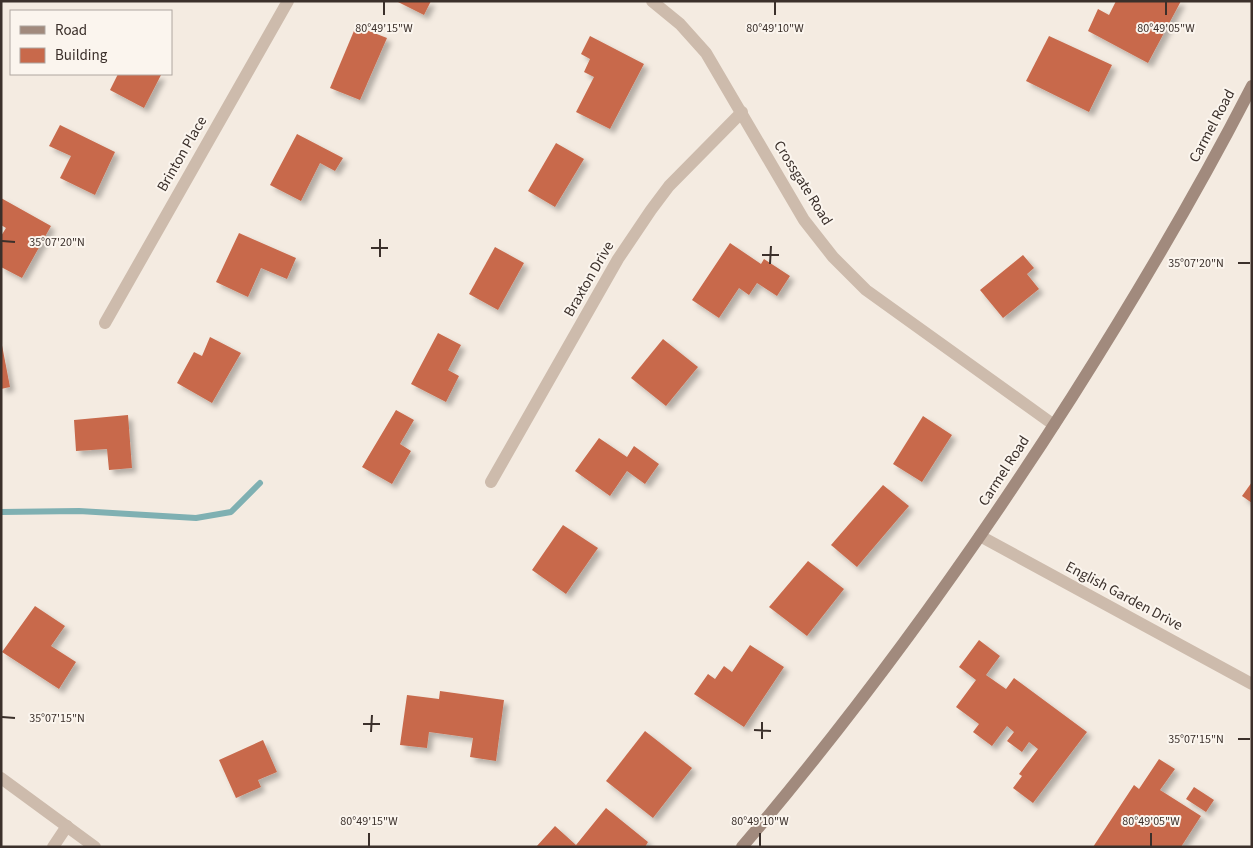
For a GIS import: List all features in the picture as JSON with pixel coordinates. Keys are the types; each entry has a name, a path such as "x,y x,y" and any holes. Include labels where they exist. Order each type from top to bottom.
{"main road":[{"name":"Carmel Road","path":"742,847 892,660 980,536 1130,306 1178,223 1252,86"}],"street":[{"name":"Brinton Place","path":"105,323 288,1"},
{"name":"Crossgate Road","path":"652,1 680,24 706,53 804,220 832,257 866,290 1054,425"},
{"name":"Braxton Drive","path":"491,482 618,260 651,210 669,186 742,112"},
{"name":"English Garden Drive","path":"980,536 1252,684"},
{"path":"1,778 95,847"},
{"path":"53,847 67,826"}],"building":[{"path":"396,1 431,1 424,15"},
{"path":"1116,1 1181,1 1148,63 1088,31 1098,9 1109,15"},
{"path":"356,26 387,38 360,100 330,88"},
{"path":"590,36 644,64 610,129 576,112 594,77 584,72 590,59 581,54"},
{"path":"1049,36 1112,65 1089,112 1026,81"},
{"path":"118,75 161,75 144,108 110,90"},
{"path":"60,125 115,152 95,195 60,178 71,156 49,146"},
{"path":"297,134 343,158 335,171 320,163 301,201 270,185"},
{"path":"556,143 584,159 555,207 528,191"},
{"path":"1,198 51,226 22,278 1,267 1,236 6,228 1,225"},
{"path":"239,233 296,258 287,279 261,268 248,297 216,282"},
{"path":"730,243 761,264 764,259 790,276 777,296 757,283 749,295 739,288 719,318 692,300"},
{"path":"495,247 524,263 498,310 469,294"},
{"path":"1023,255 1034,268 1027,274 1039,289 1003,318 980,290"},
{"path":"438,333 461,345 448,370 459,376 446,402 411,384"},
{"path":"210,337 241,353 212,403 177,383 194,352 202,356"},
{"path":"663,339 698,367 666,406 631,378"},
{"path":"1,340 10,387 1,389"},
{"path":"396,410 414,420 400,444 411,451 392,484 362,467"},
{"path":"128,415 132,468 109,470 107,449 76,451 74,420"},
{"path":"923,416 952,435 922,482 893,464"},
{"path":"599,438 627,457 634,446 659,464 645,484 627,471 610,496 575,471"},
{"path":"1252,482 1252,503 1242,496"},
{"path":"883,485 909,506 857,567 831,545"},
{"path":"563,525 598,548 566,594 532,570"},
{"path":"808,561 844,589 807,636 769,607"},
{"path":"35,606 65,626 51,646 76,662 59,689 2,652"},
{"path":"979,640 1000,656 986,675 1006,689 1014,678 1087,732 1033,803 1013,788 1022,776 1019,774 1038,749 1029,742 1022,752 1007,741 1014,732 1007,726 992,746 973,732 979,724 956,707 976,680 959,667"},
{"path":"750,645 784,667 744,727 694,694 708,674 715,679 724,666 732,672"},
{"path":"440,691 504,700 496,761 470,757 473,738 429,732 427,748 400,745 407,695 439,699"},
{"path":"645,731 692,768 653,818 606,781"},
{"path":"263,740 277,772 258,780 261,787 236,798 219,760"},
{"path":"1159,759 1175,769 1160,790 1201,816 1181,847 1093,847 1134,785 1139,789"},
{"path":"1194,787 1214,800 1206,812 1186,799"},
{"path":"606,808 648,842 645,847 536,847 555,826 576,845"}],"waterway":[{"path":"1,512 79,511 196,518 231,512 260,483"}]}
